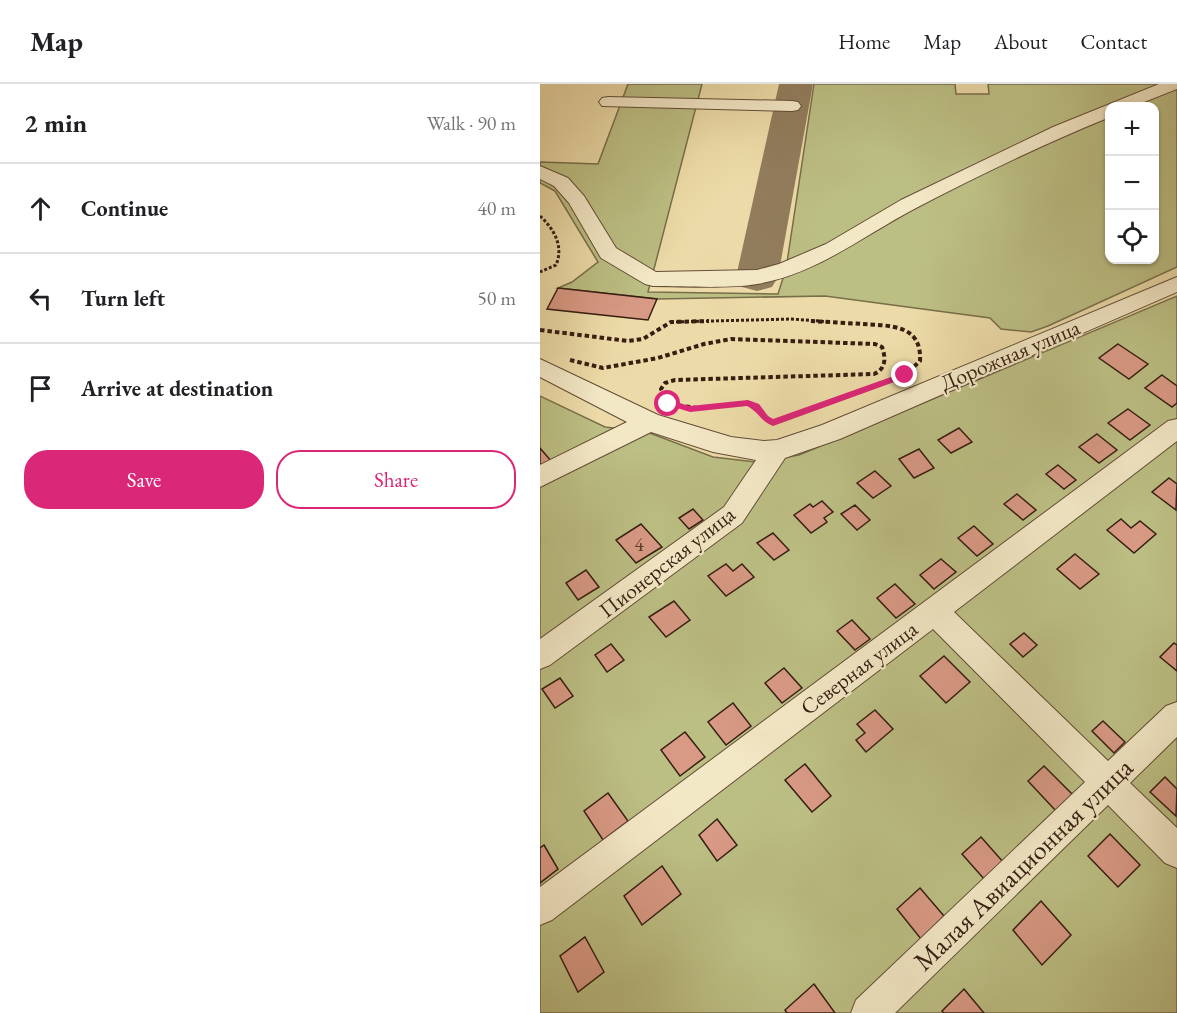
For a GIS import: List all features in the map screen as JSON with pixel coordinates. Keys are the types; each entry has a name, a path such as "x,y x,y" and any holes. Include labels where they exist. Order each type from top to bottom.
{"street":[{"path":"1129,102 1174,84"},
{"path":"608,102 792,106"},
{"path":"540,172 561,182 577,200 608,253 638,272 653,279 757,277 786,269 833,249 908,204 1060,131 1105,112"},
{"name":"Дорожная улица","path":"550,362 649,422 736,447 776,451 831,432 1177,284"},
{"path":"540,477 649,422"},
{"name":"Северная улица","path":"540,908 1177,428"},
{"name":"Пионерская улица","path":"540,656 733,515 776,451"},
{"path":"934,611 1177,851"},
{"name":"Малая Авиационная улица","path":"869,1013 1177,716"}],"path":[{"path":"540,216 550,225 561,249 556,266 540,272"},
{"path":"540,330 628,341 648,337 671,322 791,318 898,327 910,333 918,341 921,351 920,361 905,375 773,423 765,418 756,406 748,403 680,408 668,404 661,389 665,383 675,380 874,374 879,373 883,368 885,353 882,347 875,344 731,339 704,344 658,358 603,368 550,362"}],"green space":[{"path":"628,84 702,84 648,292 778,294 786,269 814,84 955,84 956,94 989,94 988,84 1177,84 1177,267 1031,332 1001,329 990,318 825,296 657,299 558,288 572,282 598,262 555,191 540,183 540,162 598,164"},
{"path":"1177,296 1177,1013 540,1013 540,396 605,427 647,432 713,457 756,462 799,455"}],"building":[{"path":"558,288 657,299 648,320 547,309"},
{"path":"1118,344 1148,364 1129,379 1099,358"},
{"path":"1162,375 1177,386 1177,403 1172,407 1145,388"},
{"path":"1128,409 1150,425 1130,440 1108,423"},
{"path":"959,428 972,442 951,453 938,440"},
{"path":"1097,434 1117,450 1099,463 1079,447"},
{"path":"540,448 552,462 540,469"},
{"path":"919,449 934,468 914,478 899,459"},
{"path":"1058,465 1076,480 1064,489 1046,474"},
{"path":"875,471 891,486 873,498 857,483"},
{"path":"1169,478 1177,484 1176,510 1152,492"},
{"path":"1017,494 1036,510 1023,520 1004,504"},
{"path":"822,501 833,512 824,518 827,522 811,533 794,515 810,504 813,507"},
{"path":"855,505 870,520 857,530 841,514"},
{"path":"693,509 703,520 689,529 679,518"},
{"path":"1121,519 1131,528 1140,521 1156,534 1134,553 1107,530"},
{"path":"641,524 662,547 636,563 616,540"},
{"path":"974,526 993,544 977,556 958,538"},
{"path":"773,533 789,550 774,560 757,543"},
{"path":"1075,554 1099,574 1080,589 1057,569"},
{"path":"941,559 956,572 934,589 920,575"},
{"path":"726,564 733,571 742,564 754,577 726,596 708,576"},
{"path":"586,570 599,587 578,600 566,583"},
{"path":"895,584 915,604 896,618 877,598"},
{"path":"674,601 690,620 666,637 649,617"},
{"path":"852,620 870,639 855,650 837,631"},
{"path":"1024,633 1037,645 1023,657 1010,644"},
{"path":"1174,643 1177,645 1177,671 1160,657"},
{"path":"611,644 624,660 607,672 595,655"},
{"path":"944,656 970,682 946,703 920,676"},
{"path":"784,668 802,688 782,703 765,683"},
{"path":"560,678 573,696 555,708 542,689"},
{"path":"733,703 751,726 726,745 708,722"},
{"path":"875,710 893,729 866,752 856,740 865,733 857,724"},
{"path":"1103,721 1125,742 1114,753 1092,731"},
{"path":"685,732 705,757 680,776 661,750"},
{"path":"805,764 831,796 812,812 785,780"},
{"path":"1044,766 1073,795 1056,811 1028,781"},
{"path":"1165,777 1177,789 1176,816 1150,792"},
{"path":"608,793 628,821 603,840 584,811"},
{"path":"717,819 737,845 717,861 699,835"},
{"path":"1110,834 1140,865 1118,887 1088,856"},
{"path":"981,837 1004,863 985,880 962,854"},
{"path":"544,845 558,869 540,883 540,848"},
{"path":"662,866 681,894 642,925 624,896"},
{"path":"920,888 944,916 921,939 897,909"},
{"path":"1041,901 1071,935 1042,965 1013,930"},
{"path":"585,937 604,972 578,992 560,956"},
{"path":"814,984 835,1013 787,1013 785,1010"},
{"path":"964,989 984,1013 944,1013 942,1011"}],"taxiway":[{"path":"757,277 796,84"}],"route":[{"path":"668,404 690,409 748,403 756,406 765,418 773,423 905,375"}]}
